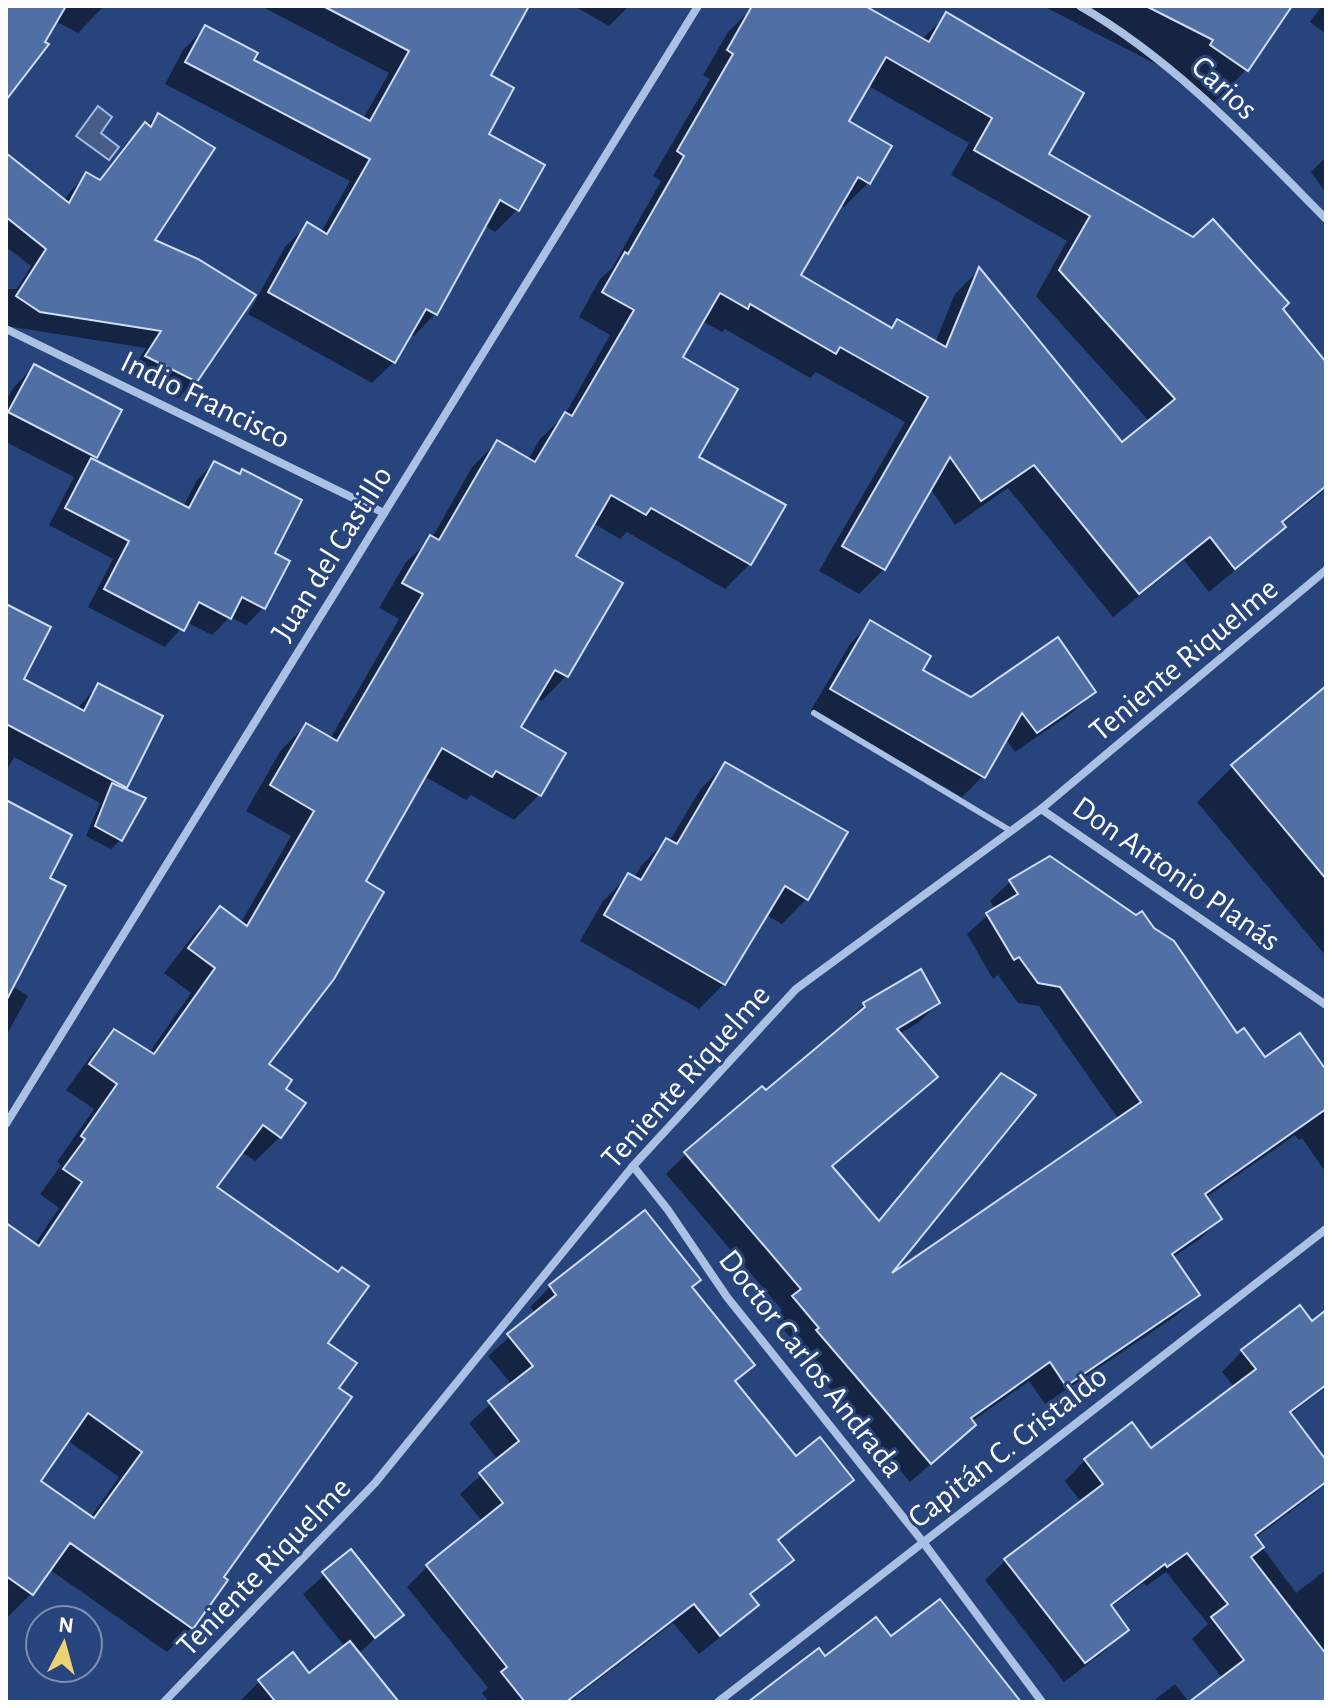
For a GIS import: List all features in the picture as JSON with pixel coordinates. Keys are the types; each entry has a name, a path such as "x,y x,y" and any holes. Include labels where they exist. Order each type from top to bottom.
{"street":[{"name":"Juan del Castillo","path":"6,1124 698,6"},
{"name":"Carios","path":"1080,6 1182,77 1326,219"},
{"name":"Indio Francisco","path":"6,329 384,513"},
{"name":"Teniente Riquelme","path":"164,1702 375,1483 633,1166 796,989 1041,809 1326,570"},
{"name":"Don Antonio Planás","path":"1041,809 1326,1005"},
{"name":"Doctor Carlos Andrada","path":"633,1166 668,1210 727,1297 923,1542 1042,1702"},
{"name":"Capitán C. Cristaldo","path":"718,1702 1326,1229"}],"lane":[{"path":"814,713 1011,831"}],"water":[{"path":"98,106 112,117 101,133 119,147 109,160 76,136"}],"building":[{"path":"6,6 66,6 45,42 49,44 6,100"},
{"path":"323,6 529,6 491,75 514,88 489,134 545,165 519,211 500,200 437,315 426,309 395,363 268,292 307,222 327,234 370,159 185,62 205,25 258,53 254,60 370,121 409,51"},
{"path":"752,6 865,6 929,42 946,12 1084,93 1049,154 1193,237 1213,219 1289,303 1283,309 1326,362 1326,486 1282,522 1286,527 1235,569 1210,537 1139,594 1034,465 981,501 950,457 885,570 842,546 928,397 840,347 836,354 750,304 748,309 720,293 683,357 738,389 699,457 786,505 751,565 651,508 646,515 611,495 576,556 623,583 568,677 555,670 521,727 566,753 541,796 496,771 492,777 442,748 366,881 384,892 334,979 269,1064 292,1080 286,1089 306,1103 281,1138 263,1125 217,1187 338,1272 342,1267 369,1286 328,1343 357,1363 339,1388 352,1397 224,1577 228,1580 193,1629 70,1543 33,1595 6,1576 6,1223 39,1246 82,1182 63,1169 85,1139 81,1136 117,1084 89,1064 114,1029 154,1054 215,968 188,948 220,906 247,926 314,811 270,785 306,723 337,741 423,594 402,583 430,535 439,540 497,440 535,462 565,412 572,416 634,310 602,292 625,252 628,254 684,156 677,151 733,54 727,50","holes":["886,57 992,118 974,150 1090,216 1059,270 1175,399 1122,442 979,267 946,347 897,319 892,328 801,275 858,177 870,184 892,146 849,121","88,1413 142,1452 94,1518 41,1481"]},
{"path":"1146,6 1292,6 1248,71 1210,45 1213,40"},
{"path":"158,113 215,148 155,240 198,259 256,295 197,382 145,356 161,331 40,312 16,296 46,249 6,217 6,153 69,203 86,172 100,180 145,122 151,127"},
{"path":"34,364 122,410 97,458 8,412"},
{"path":"91,458 189,508 214,461 240,474 242,469 302,500 275,553 290,561 265,609 242,597 231,619 199,602 184,631 104,589 129,541 65,508"},
{"path":"6,604 51,627 24,679 84,711 98,683 163,716 127,788 6,724"},
{"path":"870,620 931,656 923,670 971,697 1058,637 1096,692 1037,733 1022,713 985,778 830,689"},
{"path":"1326,686 1326,879 1231,765"},
{"path":"725,762 848,832 808,900 785,886 725,985 604,915 628,873 641,880 666,838 677,844"},
{"path":"112,783 146,798 122,841 95,826"},
{"path":"6,800 72,835 50,878 66,886 6,1001"},
{"path":"1050,856 1136,915 1142,911 1154,928 1174,941 1237,1033 1244,1028 1265,1057 1300,1033 1326,1070 1326,1109 1205,1194 1222,1219 1172,1254 1200,1295 1066,1386 1050,1362 971,1418 976,1425 931,1464 816,1330 819,1328 792,1296 801,1289 684,1152 762,1086 766,1090 865,1007 863,1003 921,969 940,1003 897,1029 938,1077 832,1166 879,1221 1001,1073 1036,1095 892,1273 1141,1102 1060,987 1038,983 1019,957 1014,960 986,913 1018,894 1009,880"},
{"path":"645,1210 701,1280 692,1287 755,1365 735,1381 796,1456 820,1437 854,1480 778,1540 794,1560 750,1594 759,1605 720,1636 694,1604 566,1702 525,1702 501,1672 507,1667 426,1565 503,1503 479,1473 519,1441 488,1401 533,1366 507,1334 556,1295 549,1285"},
{"path":"1300,1305 1312,1321 1326,1310 1326,1385 1290,1412 1326,1460 1326,1482 1255,1535 1264,1547 1251,1557 1326,1654 1326,1702 1189,1702 1244,1660 1211,1617 1228,1604 1187,1553 1167,1567 1165,1564 1111,1605 1129,1630 1085,1663 1004,1559 1103,1484 1084,1459 1132,1422 1151,1448 1256,1369 1241,1350"},
{"path":"351,1549 404,1615 375,1638 322,1572"},
{"path":"940,1599 1021,1702 748,1702 819,1648 825,1656 876,1617 891,1636"},
{"path":"350,1641 399,1702 272,1702 274,1700 258,1680 293,1652 309,1673"}]}
